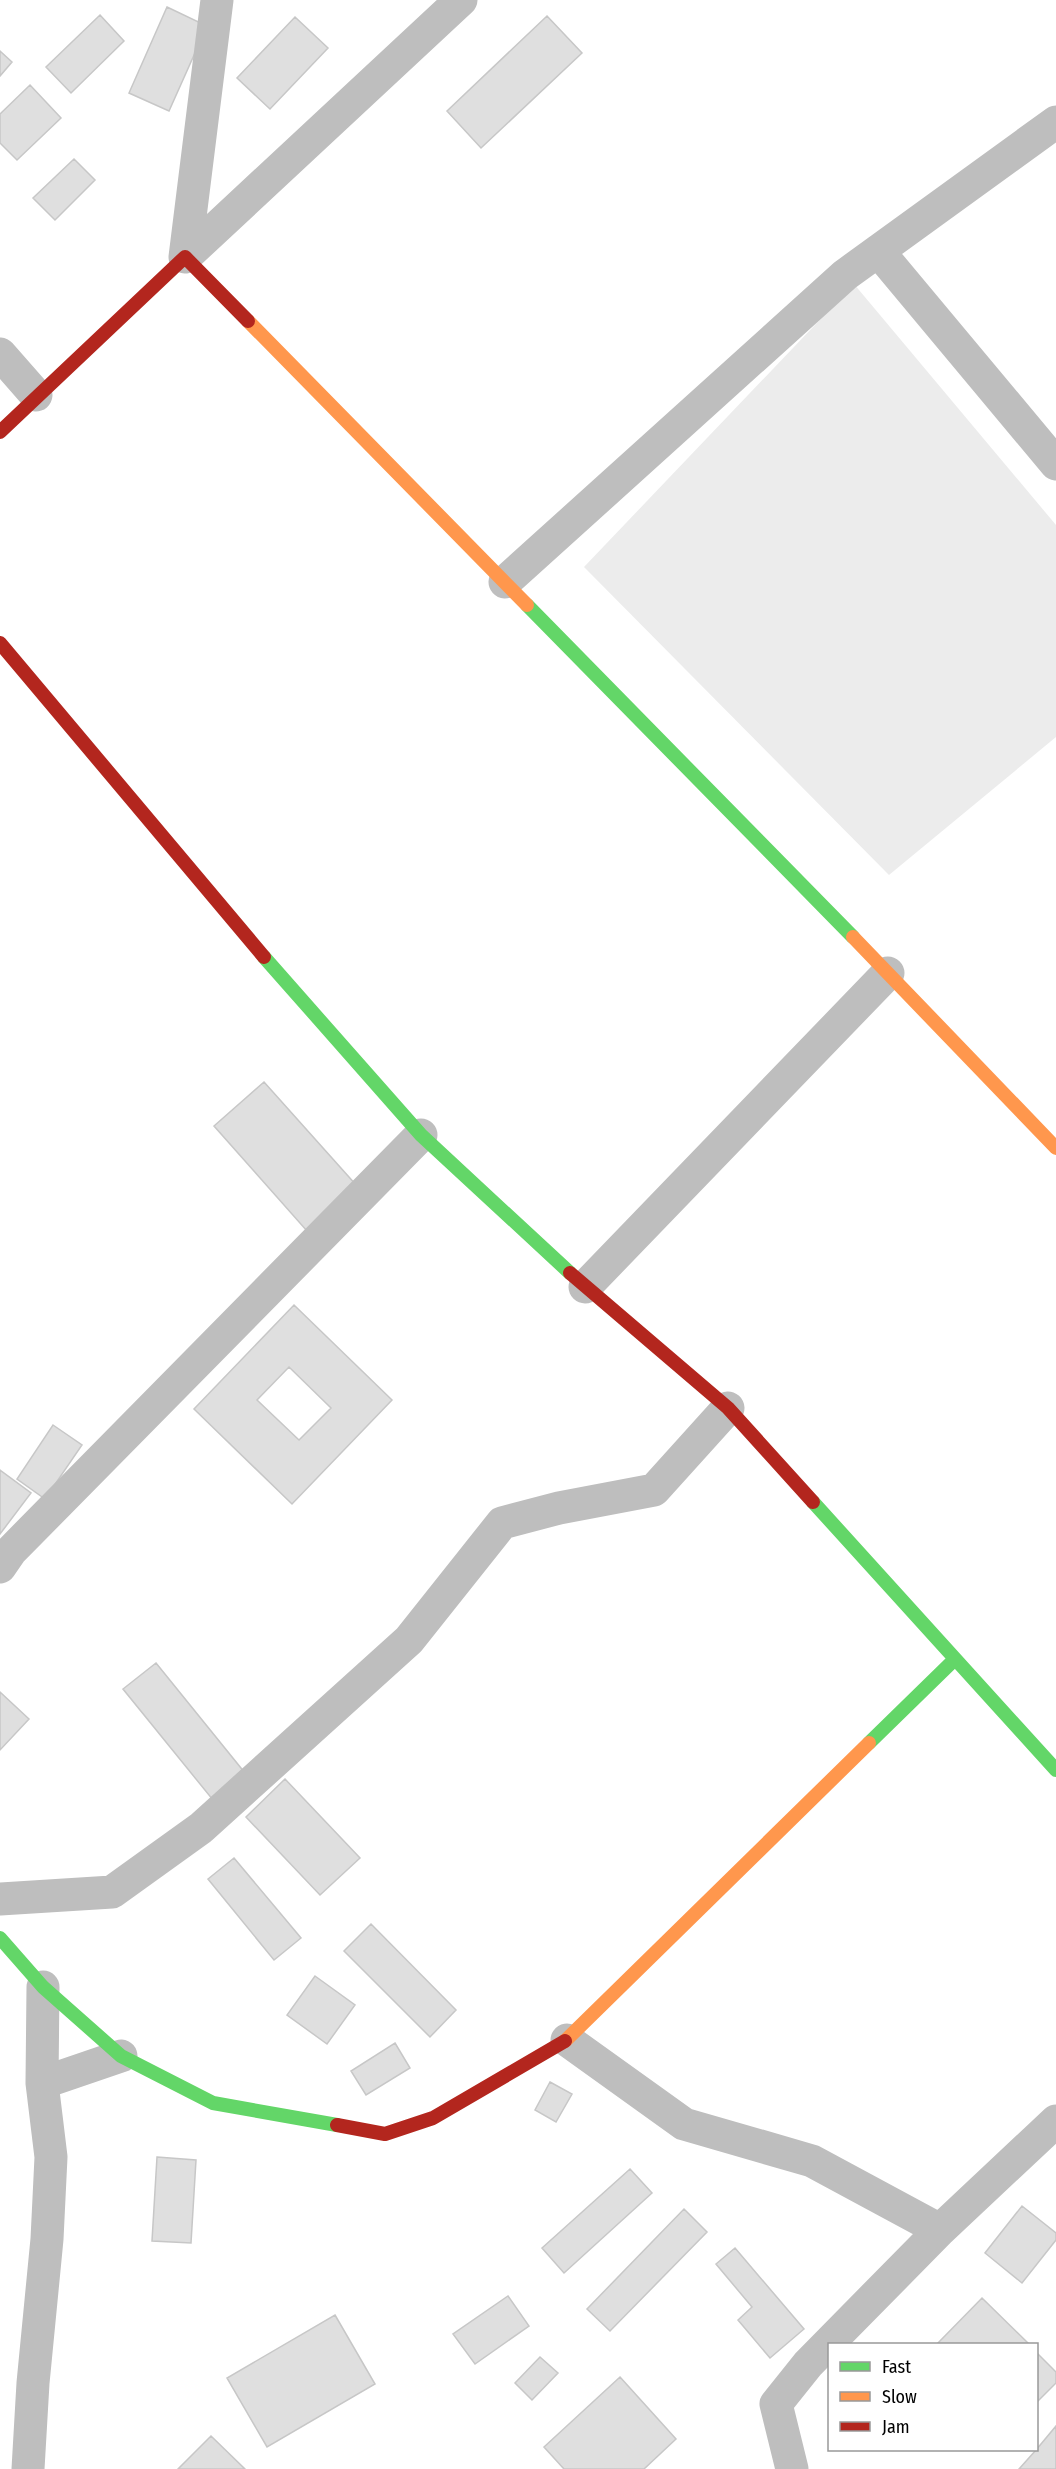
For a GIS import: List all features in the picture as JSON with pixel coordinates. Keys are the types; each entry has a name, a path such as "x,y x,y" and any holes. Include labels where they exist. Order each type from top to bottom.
{"street":[{"path":"184,257 217,0"},
{"path":"0,432 36,395 461,0"},
{"path":"505,582 845,274 879,252 1056,122"},
{"path":"879,252 1056,464"},
{"path":"184,257 888,973 1056,1149"},
{"path":"0,354 36,395"},
{"path":"0,643 223,910 421,1135 585,1287 728,1408 1056,1770"},
{"path":"585,1287 888,973"},
{"path":"0,1567 11,1551 421,1135"},
{"path":"0,1899 112,1892 201,1828 409,1640 502,1523 559,1508 654,1490 728,1408"},
{"path":"0,1938 43,1987 121,2056 213,2103 385,2134 433,2118 567,2040 955,1659"},
{"path":"28,2469 33,2383 47,2239 51,2157 42,2083 43,1987"},
{"path":"567,2040 684,2124 812,2161 940,2230"},
{"path":"42,2083 121,2056"},
{"path":"829,2343 940,2230 1056,2121"},
{"path":"792,2469 776,2404 808,2364 828,2344"}],"shaded area":[{"path":"854,284 1056,525 1056,737 889,875 584,567"}],"building":[{"path":"167,7 207,26 169,111 129,93"},
{"path":"100,15 124,41 71,93 46,67"},
{"path":"547,16 582,53 481,148 447,111"},
{"path":"295,17 328,48 270,109 237,78"},
{"path":"0,51 12,62 0,76"},
{"path":"30,85 61,118 17,160 0,143 0,114"},
{"path":"74,159 95,180 55,220 33,198"},
{"path":"264,1082 357,1186 307,1231 214,1126"},
{"path":"294,1305 392,1400 292,1504 194,1409","holes":["289,1367 331,1408 299,1440 257,1400"]},
{"path":"53,1425 82,1445 45,1499 17,1479"},
{"path":"0,1470 31,1493 0,1534"},
{"path":"156,1663 245,1773 213,1800 123,1689"},
{"path":"0,1692 29,1719 0,1750"},
{"path":"285,1779 360,1858 320,1895 246,1817"},
{"path":"234,1858 301,1938 274,1960 208,1879"},
{"path":"371,1924 456,2010 430,2037 344,1951"},
{"path":"315,1976 355,2005 327,2044 287,2015"},
{"path":"395,2043 410,2068 366,2095 351,2071"},
{"path":"550,2082 572,2094 556,2122 535,2110"},
{"path":"157,2157 196,2160 191,2243 152,2241"},
{"path":"630,2169 652,2193 564,2273 542,2248"},
{"path":"1022,2206 1056,2233 1056,2240 1022,2283 985,2253"},
{"path":"684,2209 707,2232 610,2331 587,2309"},
{"path":"735,2248 804,2329 770,2358 738,2320 752,2307 716,2264"},
{"path":"508,2296 529,2326 475,2364 453,2334"},
{"path":"982,2298 1028,2343 938,2343"},
{"path":"335,2315 375,2384 267,2447 227,2378"},
{"path":"1038,2354 1056,2372 1056,2383 1038,2401"},
{"path":"540,2357 558,2373 532,2400 515,2383"},
{"path":"620,2377 676,2439 644,2469 564,2469 544,2447"},
{"path":"1056,2426 1056,2469 1019,2469 1035,2451 1038,2451 1038,2448"},
{"path":"211,2436 245,2469 178,2469"}],"traffic: fast":[{"path":"527,605 853,937"},
{"path":"264,957 421,1135 570,1273"},
{"path":"813,1502 1056,1770"},
{"path":"869,1743 955,1659"},
{"path":"0,1938 43,1987 121,2056 213,2103 337,2125"}],"traffic: slow":[{"path":"248,321 527,605"},
{"path":"853,937 1056,1148"},
{"path":"565,2041 869,1743"}],"traffic: jam":[{"path":"0,432 185,257 248,321"},
{"path":"0,643 264,957"},
{"path":"570,1273 728,1408 813,1502"},
{"path":"337,2125 385,2134 433,2118 565,2041"}]}
